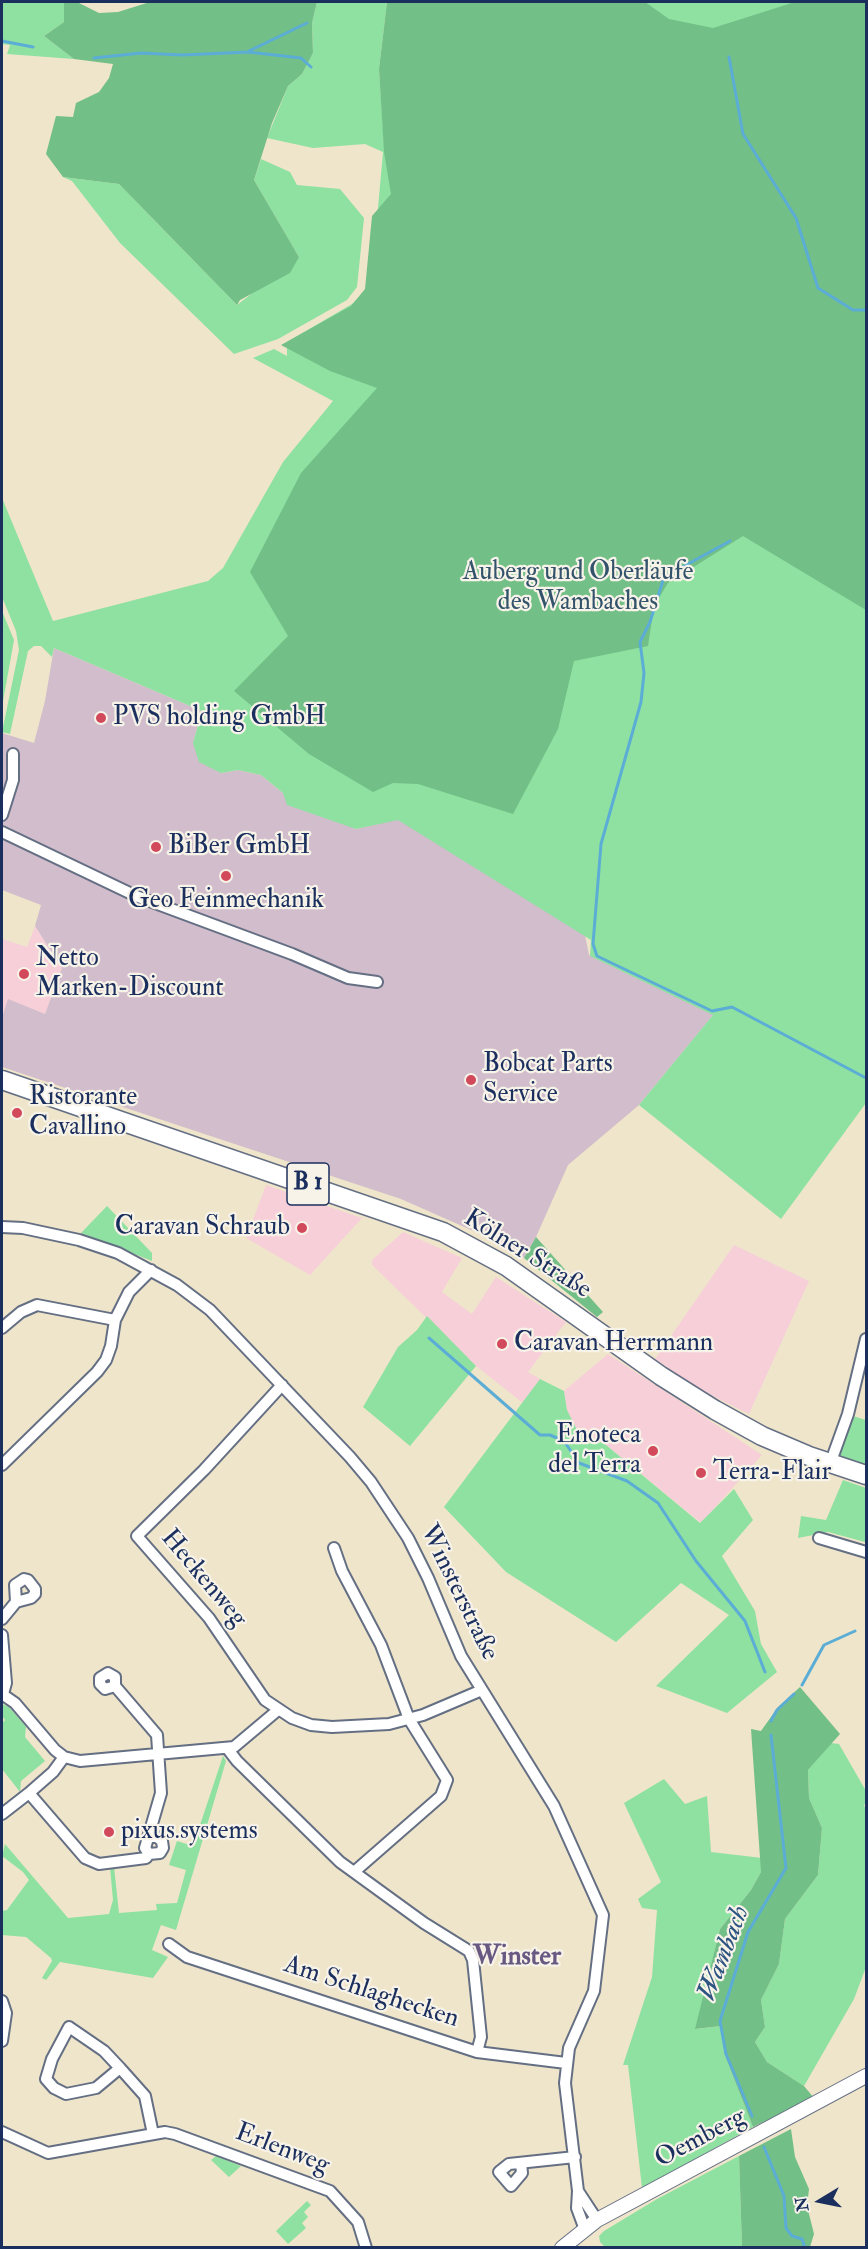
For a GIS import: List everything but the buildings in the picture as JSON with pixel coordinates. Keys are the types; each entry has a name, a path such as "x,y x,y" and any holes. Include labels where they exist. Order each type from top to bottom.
{"main road":[{"name":"Kölner Straße","path":"2,1080 443,1232 506,1266 661,1376 715,1410 762,1436 830,1464 867,1475"}],"street":[{"path":"2,815 13,780 13,754"},
{"path":"2,832 136,896 292,954 348,978 377,982"},
{"name":"Winsterstraße","path":"2,1227 23,1228 79,1240 118,1253 151,1270 210,1310 350,1457 390,1511 429,1578 461,1656 554,1806 603,1915 594,1991 569,2048 565,2083 578,2191 590,2224"},
{"path":"2,1465 97,1372 106,1360 111,1346 115,1320 129,1292 151,1270"},
{"path":"2,1328 21,1312 37,1305 115,1320"},
{"path":"830,1464 848,1414 867,1340"},
{"name":"Heckenweg","path":"282,1385 204,1470 137,1536 209,1618 253,1685 278,1710 311,1725 368,1727 409,1719 482,1690"},
{"path":"819,1538 867,1552"},
{"path":"334,1548 342,1571 381,1645 409,1719 445,1773 446,1788 441,1796 354,1872"},
{"path":"2,1619 16,1602"},
{"path":"2,1635 6,1683 2,1694 15,1702 64,1757 80,1761 227,1748 241,1743 278,1710"},
{"path":"29,1793 85,1858 92,1862 146,1858 149,1854 145,1848 146,1842 150,1838 161,1793 155,1730 115,1686"},
{"path":"227,1748 237,1761 340,1862 424,1923 469,1951 473,1960 481,2037 477,2052"},
{"path":"2,1814 53,1772 64,1757"},
{"name":"Am Schlaghecken","path":"170,1944 187,1957 477,2052 566,2063"},
{"path":"2,2001 6,2013 2,2042"},
{"path":"120,2068 96,2088 66,2094 54,2088 46,2079 51,2059 69,2027 104,2051 120,2068 145,2096 153,2134"},
{"name":"Oemberg","path":"562,2247 590,2224 867,2076"},
{"name":"Erlenweg","path":"2,2133 40,2151 48,2152 153,2134 175,2133 324,2188 344,2204 358,2222 366,2247"},
{"path":"521,2163 575,2157"}],"shaded area":[{"path":"54,648 202,711 193,743 221,773 238,770 261,775 283,793 356,829 398,819 585,935 589,955 714,1014 639,1105 568,1165 536,1237 524,1258 496,1241 401,1199 2,1067 2,1017 8,999 45,1014 62,968 35,926 41,905 2,890 2,733 34,743 45,701"},
{"path":"35,926 62,968 45,1014 8,1000 2,1017 2,939 27,947"},
{"name":"Caravan Schraub","path":"266,1185 362,1218 310,1275 246,1238"},
{"name":"Caravan Herrmann","path":"403,1232 462,1258 442,1292 472,1314 496,1277 566,1322 528,1372 540,1379 523,1403 476,1366 372,1265 372,1260"},
{"path":"734,1245 809,1281 749,1414 699,1389 655,1359"},
{"path":"608,1354 762,1455 701,1523 606,1445 577,1430 567,1410 564,1391"}],"green space":[{"path":"2,2 64,2 64,22 44,36 74,59 7,54 10,45 2,44"},
{"path":"64,2 77,2 99,13 118,12 150,2 317,2 312,23 313,53 302,74 288,86 272,123 254,180 299,257 290,273 240,300 237,305 119,184 63,177 46,154 56,116 73,117 76,103 99,92 109,78 113,64 74,59 44,36 64,22"},
{"name":"Auberg und Oberläufe des Wambaches","path":"317,2 387,2 379,69 384,144 398,2 866,2 866,1103 781,1219 639,1105 713,1015 590,956 591,940 398,820 356,829 287,805 283,793 261,775 238,770 221,773 199,762 193,743 202,711 54,648 52,657 41,646 34,646 28,651 10,734 2,732 19,650 16,631 2,597 2,498 53,621 208,581 223,568 283,462 333,401 253,358 274,349 287,356 287,342 352,304 371,286 383,152 365,144 313,148 267,138 288,86 302,74 313,53 312,23"},
{"name":"Auberg und Oberläufe des Wambaches","path":"387,2 645,2 669,19 713,28 795,2 866,2 866,610 743,536 668,583 654,606 648,646 574,661 558,729 513,814 418,784 393,783 373,792 309,754 234,691 288,636 250,572 301,473 377,388 330,371 281,345 351,306 365,289 372,216 391,194 384,152 379,69"},
{"path":"261,159 290,172 297,185 340,189 364,218 357,287 347,300 278,339 234,354 120,243 72,181 63,177 119,184 237,305 299,257 254,180"},
{"path":"2,611 14,640 2,707"},
{"path":"107,1206 152,1253 152,1261 81,1233"},
{"path":"536,1237 603,1312 597,1317 524,1258"},
{"path":"427,1316 476,1366 410,1446 363,1407 398,1347 417,1330"},
{"path":"540,1379 564,1391 567,1410 577,1430 606,1445 700,1523 734,1489 753,1520 722,1556 755,1611 761,1644 777,1672 727,1713 656,1686 729,1615 681,1583 616,1642 506,1572 444,1507"},
{"path":"853,1416 866,1420 866,1465 839,1458"},
{"path":"843,1480 866,1488 865,1542 828,1532 798,1538 801,1516 826,1520"},
{"path":"800,1687 840,1734 808,1770 809,1798 822,1828 818,1875 785,1919 779,1964 761,2000 765,2027 755,2042 767,2062 804,2086 814,2098 753,2127 724,2053 721,2026 695,2029 720,1929 751,1890 761,1872 751,1729 761,1731 778,1707"},
{"path":"2,1704 9,1707 26,1727 25,1737 45,1761 21,1781 20,1792 2,1769 2,1723 5,1720 2,1716"},
{"path":"831,1743 839,1744 866,1791 864,1805 866,1811 866,1967 854,1999 804,2086 767,2062 755,2042 765,2027 761,2000 779,1964 785,1919 818,1875 822,1828 809,1798 808,1770"},
{"path":"223,1756 226,1761 176,1930 161,1925 152,1950 168,1957 153,1978 60,1962 46,1980 42,1978 52,1961 51,1958 26,1937 2,1935 2,1911 7,1910 29,1880 23,1872 2,1856 5,1844 68,1918 109,1914 113,1900 110,1867 114,1867 119,1913 157,1910 156,1904 177,1903 186,1870 169,1865 177,1841 193,1846"},
{"path":"664,1779 685,1804 707,1796 711,1852 762,1858 761,1872 751,1890 720,1929 696,2029 721,2026 724,2053 753,2127 642,2188 628,2065 623,2065 652,1977 657,1910 642,1908 638,1899 661,1882 624,1803"},
{"path":"791,2129 795,2157 809,2189 807,2206 814,2234 810,2247 742,2247 739,2156"},
{"path":"216,2156 241,2166 229,2177 211,2160"},
{"path":"739,2156 742,2247 605,2247 600,2242 599,2236 604,2231 657,2199"},
{"path":"307,2201 311,2205 304,2212 308,2217 302,2223 306,2228 288,2244 276,2231"}],"waterway":[{"path":"249,51 307,23"},
{"path":"2,41 33,47"},
{"path":"94,58 141,53 182,55 248,52 301,58 311,67"},
{"path":"729,57 743,134 796,218 818,288 853,310 866,310"},
{"path":"730,541 664,577 650,622 640,642 644,673 641,702 601,844 593,944 597,956 712,1011 732,1007 866,1078"},
{"path":"429,1338 540,1435 550,1435 564,1441 579,1463 627,1481 658,1503 696,1561 745,1621 765,1672"},
{"name":"Wambach","path":"802,1685 824,1645 855,1631"},
{"name":"Wambach","path":"771,1721 777,1710 794,1694"},
{"name":"Wambach","path":"752,2116 726,2054 720,2021 748,1932 786,1868 771,1735"},
{"name":"Wambach","path":"764,2147 784,2196 786,2228 792,2236 802,2239 805,2248"}],"place":[{"name":"PVS holding GmbH","path":"101,718"},
{"name":"BiBer GmbH","path":"156,847"},
{"name":"Geo Feinmechanik","path":"226,876"},
{"name":"Netto Marken-Discount","path":"24,974"},
{"name":"Bobcat Parts Service","path":"471,1080"},
{"name":"Ristorante Cavallino","path":"17,1113"},
{"name":"Caravan Schraub","path":"302,1228"},
{"name":"Caravan Herrmann","path":"502,1344"},
{"name":"Enoteca del Terra","path":"653,1451"},
{"name":"Terra-Flair","path":"701,1473"},
{"name":"pixus.systems","path":"109,1832"}],"district":[{"name":"Winster","path":"517,1958"}]}
